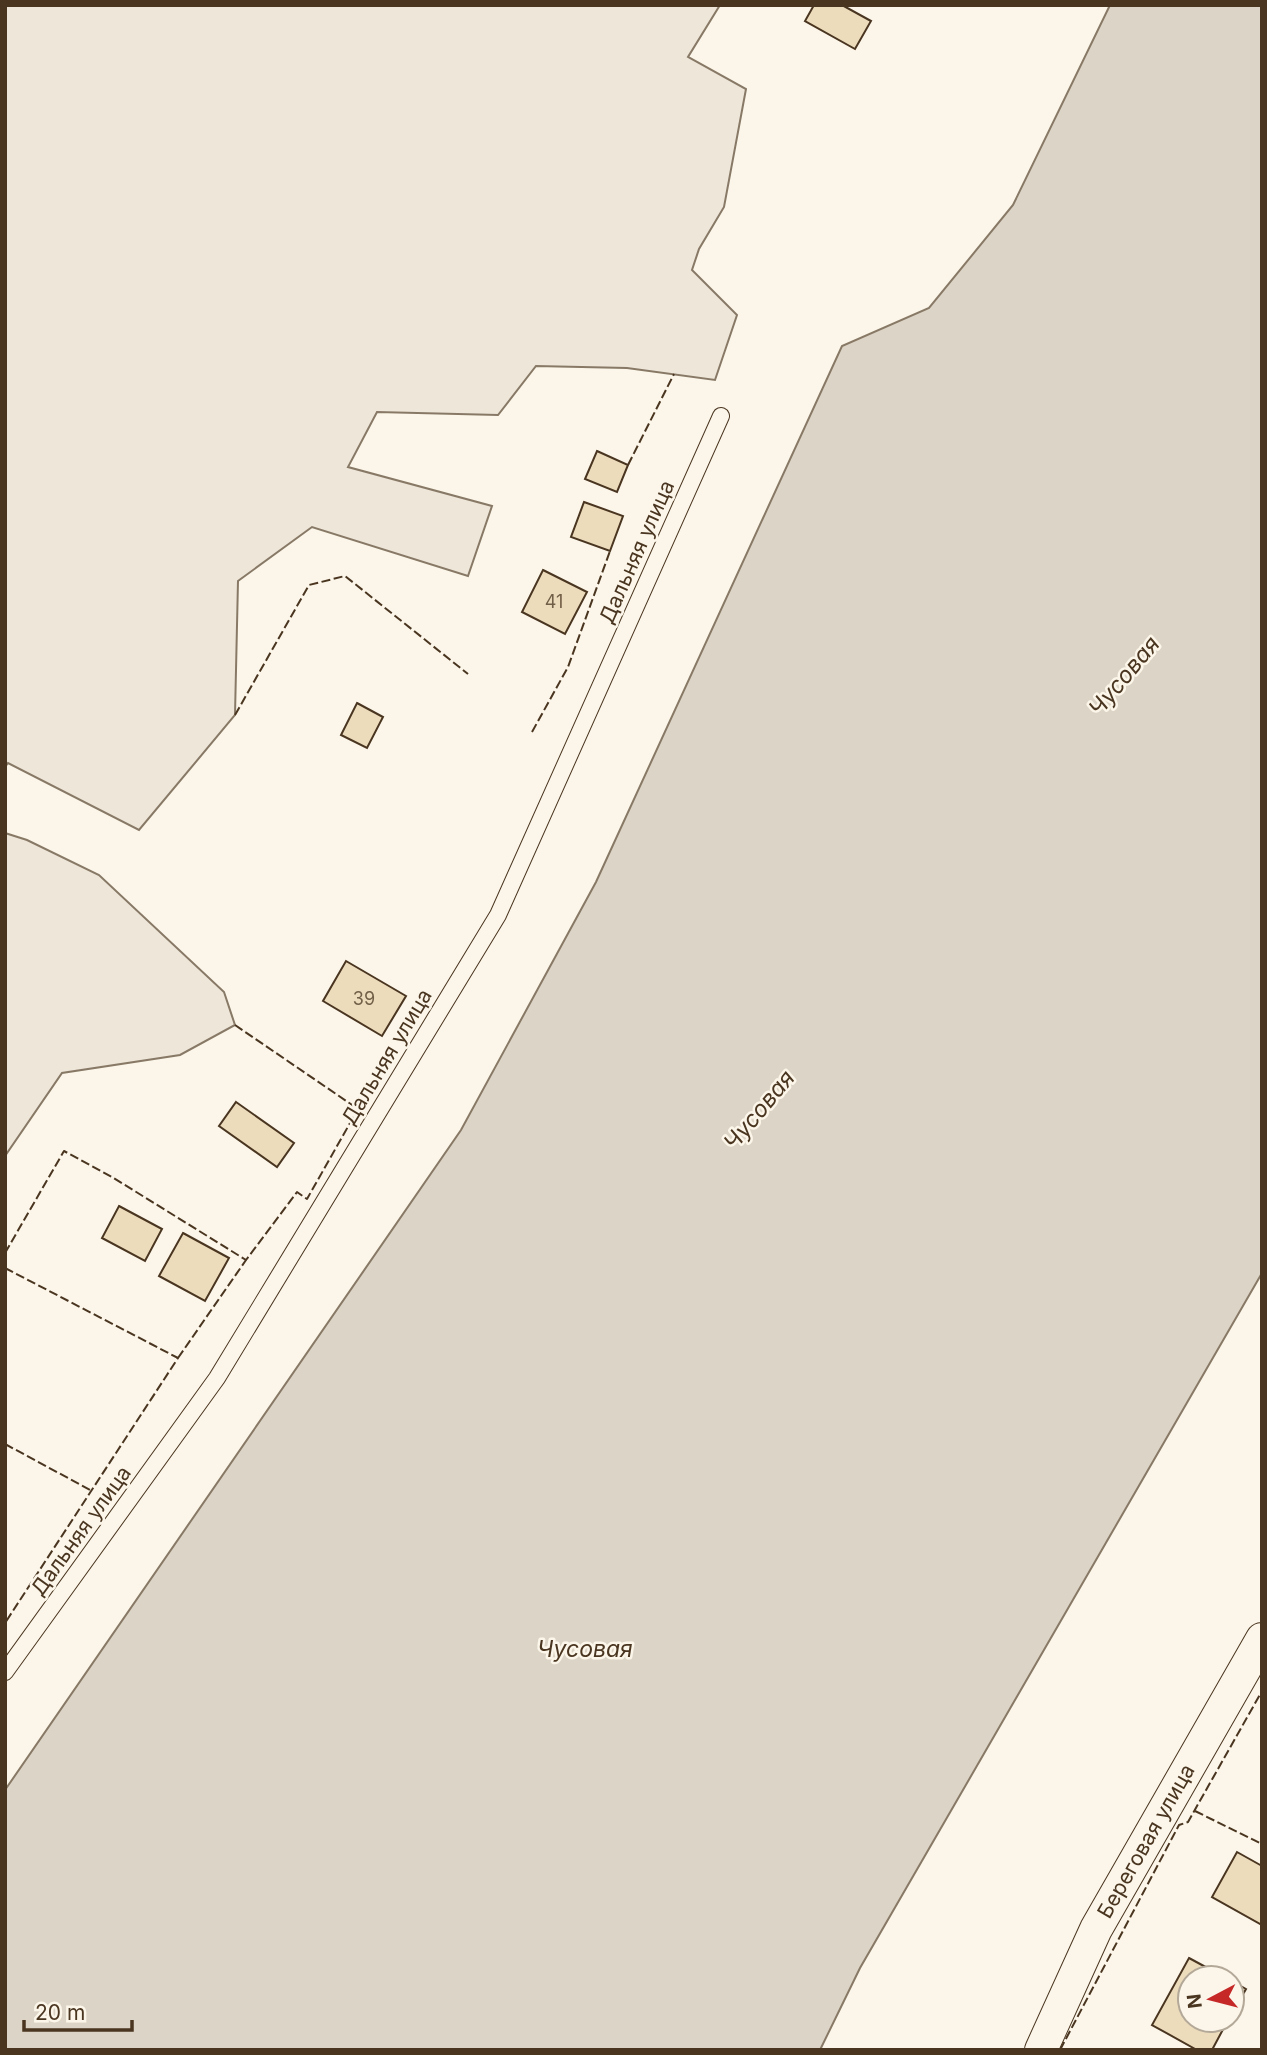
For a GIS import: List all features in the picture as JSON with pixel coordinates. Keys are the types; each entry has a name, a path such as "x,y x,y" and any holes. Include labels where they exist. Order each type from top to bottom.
{"street":[{"name":"Береговая улица","path":"1041,2050 1096,1929 1262,1639"}],"lane":[{"name":"Дальняя улица","path":"5,1672 217,1378 498,915 721,416"}],"shaded area":[{"path":"5,5 720,5 688,57 746,89 724,207 699,249 692,270 737,315 715,380 627,368 536,366 498,415 377,412 348,467 492,506 468,576 312,527 238,581 235,715 139,830 8,763 5,767"},
{"path":"5,833 27,840 99,875 224,992 235,1025 180,1055 62,1073 5,1156"}],"water":[{"name":"Чусовая","path":"1110,5 1262,5 1262,1273 860,1968 820,2050 5,2050 5,1790 461,1130 596,882 842,346 929,308 1013,205"}],"building":[{"path":"814,5 842,5 871,21 855,49 805,21"},
{"path":"597,451 628,465 617,492 585,479"},
{"path":"584,502 623,516 610,551 571,537"},
{"path":"543,570 587,592 565,634 522,612"},
{"path":"357,703 383,717 367,748 341,735"},
{"path":"346,961 406,996 382,1036 323,1001"},
{"path":"236,1102 294,1143 277,1167 219,1126"},
{"path":"119,1206 162,1229 145,1261 102,1238"},
{"path":"183,1233 229,1258 205,1301 159,1276"},
{"path":"1237,1852 1262,1866 1262,1925 1212,1897"},
{"path":"1189,1958 1200,1964 1186,1964"},
{"path":"1176,1982 1176,2034 1221,2034 1212,2050 1197,2050 1152,2025"}],"fence":[{"path":"628,465 674,374"},
{"path":"532,732 568,667 610,551"},
{"path":"235,715 309,585 345,576 468,674"},
{"path":"235,1025 358,1109"},
{"path":"5,1253 64,1151 112,1177 246,1260 297,1192 307,1199 358,1109 374,1089"},
{"path":"178,1358 246,1260"},
{"path":"5,1268 178,1358 5,1623"},
{"path":"5,1444 92,1491"},
{"path":"1060,2050 1179,1825 1188,1822 1262,1691"},
{"path":"1195,1811 1262,1844"}]}
